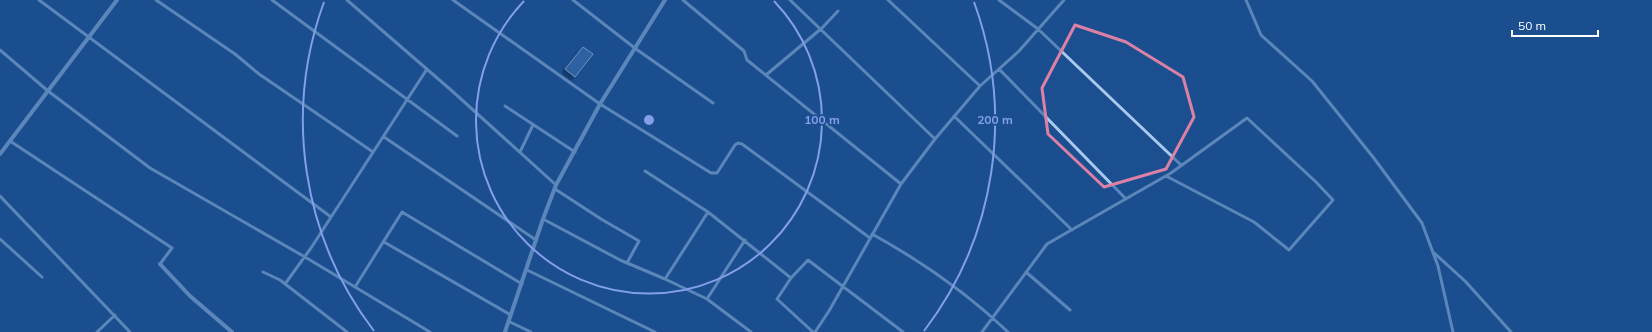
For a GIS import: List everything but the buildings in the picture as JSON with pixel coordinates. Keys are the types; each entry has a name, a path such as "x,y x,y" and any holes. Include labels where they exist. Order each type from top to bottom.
{"street":[{"path":"1,151 117,0"},
{"path":"505,332 510,322 543,219 556,187 600,104 665,0"},
{"path":"160,264 190,296 232,332"}],"lane":[{"path":"39,0 331,217"},
{"path":"156,0 235,54 260,74 374,152"},
{"path":"272,0 407,101 457,136"},
{"path":"347,0 520,152 556,187 601,219 639,241 626,263"},
{"path":"453,0 600,104 714,174 717,173 735,145 738,143 742,144 870,238"},
{"path":"573,0 636,48 713,103"},
{"path":"683,0 744,51 747,60 901,184"},
{"path":"790,0 822,28 935,139"},
{"path":"888,0 980,86"},
{"path":"999,0 1038,29 1181,165"},
{"path":"903,332 842,288 808,260 791,278 777,299 814,332 842,288 901,184 935,139 980,86 999,69 1064,0"},
{"path":"1246,0 1261,35 1312,80 1335,112 1373,157 1422,223 1432,250 1445,295 1453,332"},
{"path":"766,75 822,28 838,11"},
{"path":"0,50 48,91 150,168 355,286 430,332"},
{"path":"285,284 305,257 427,69"},
{"path":"999,69 1126,199"},
{"path":"505,106 575,152"},
{"path":"954,116 1072,230"},
{"path":"982,332 1047,244 1166,176 1247,118 1316,182 1333,200 1289,250 1254,222 1166,176"},
{"path":"520,152 533,125"},
{"path":"384,137 536,240"},
{"path":"10,141 172,248 160,264"},
{"path":"645,171 708,212 791,278"},
{"path":"0,196 116,315 130,332"},
{"path":"355,286 402,212 522,285"},
{"path":"665,279 708,212"},
{"path":"543,219 626,263 665,279 707,299 751,332"},
{"path":"872,234 909,254 992,317 1008,332"},
{"path":"0,239 42,278"},
{"path":"707,299 745,240"},
{"path":"384,242 511,315"},
{"path":"1432,250 1465,281 1511,332"},
{"path":"527,270 655,332"},
{"path":"263,272 285,284 347,332"},
{"path":"1026,272 1070,310"},
{"path":"98,332 116,315"},
{"path":"510,322 531,332"}],"highlighted area":[{"path":"1075,25 1126,42 1183,77 1194,117 1166,169 1104,187 1048,134 1042,88"}]}
